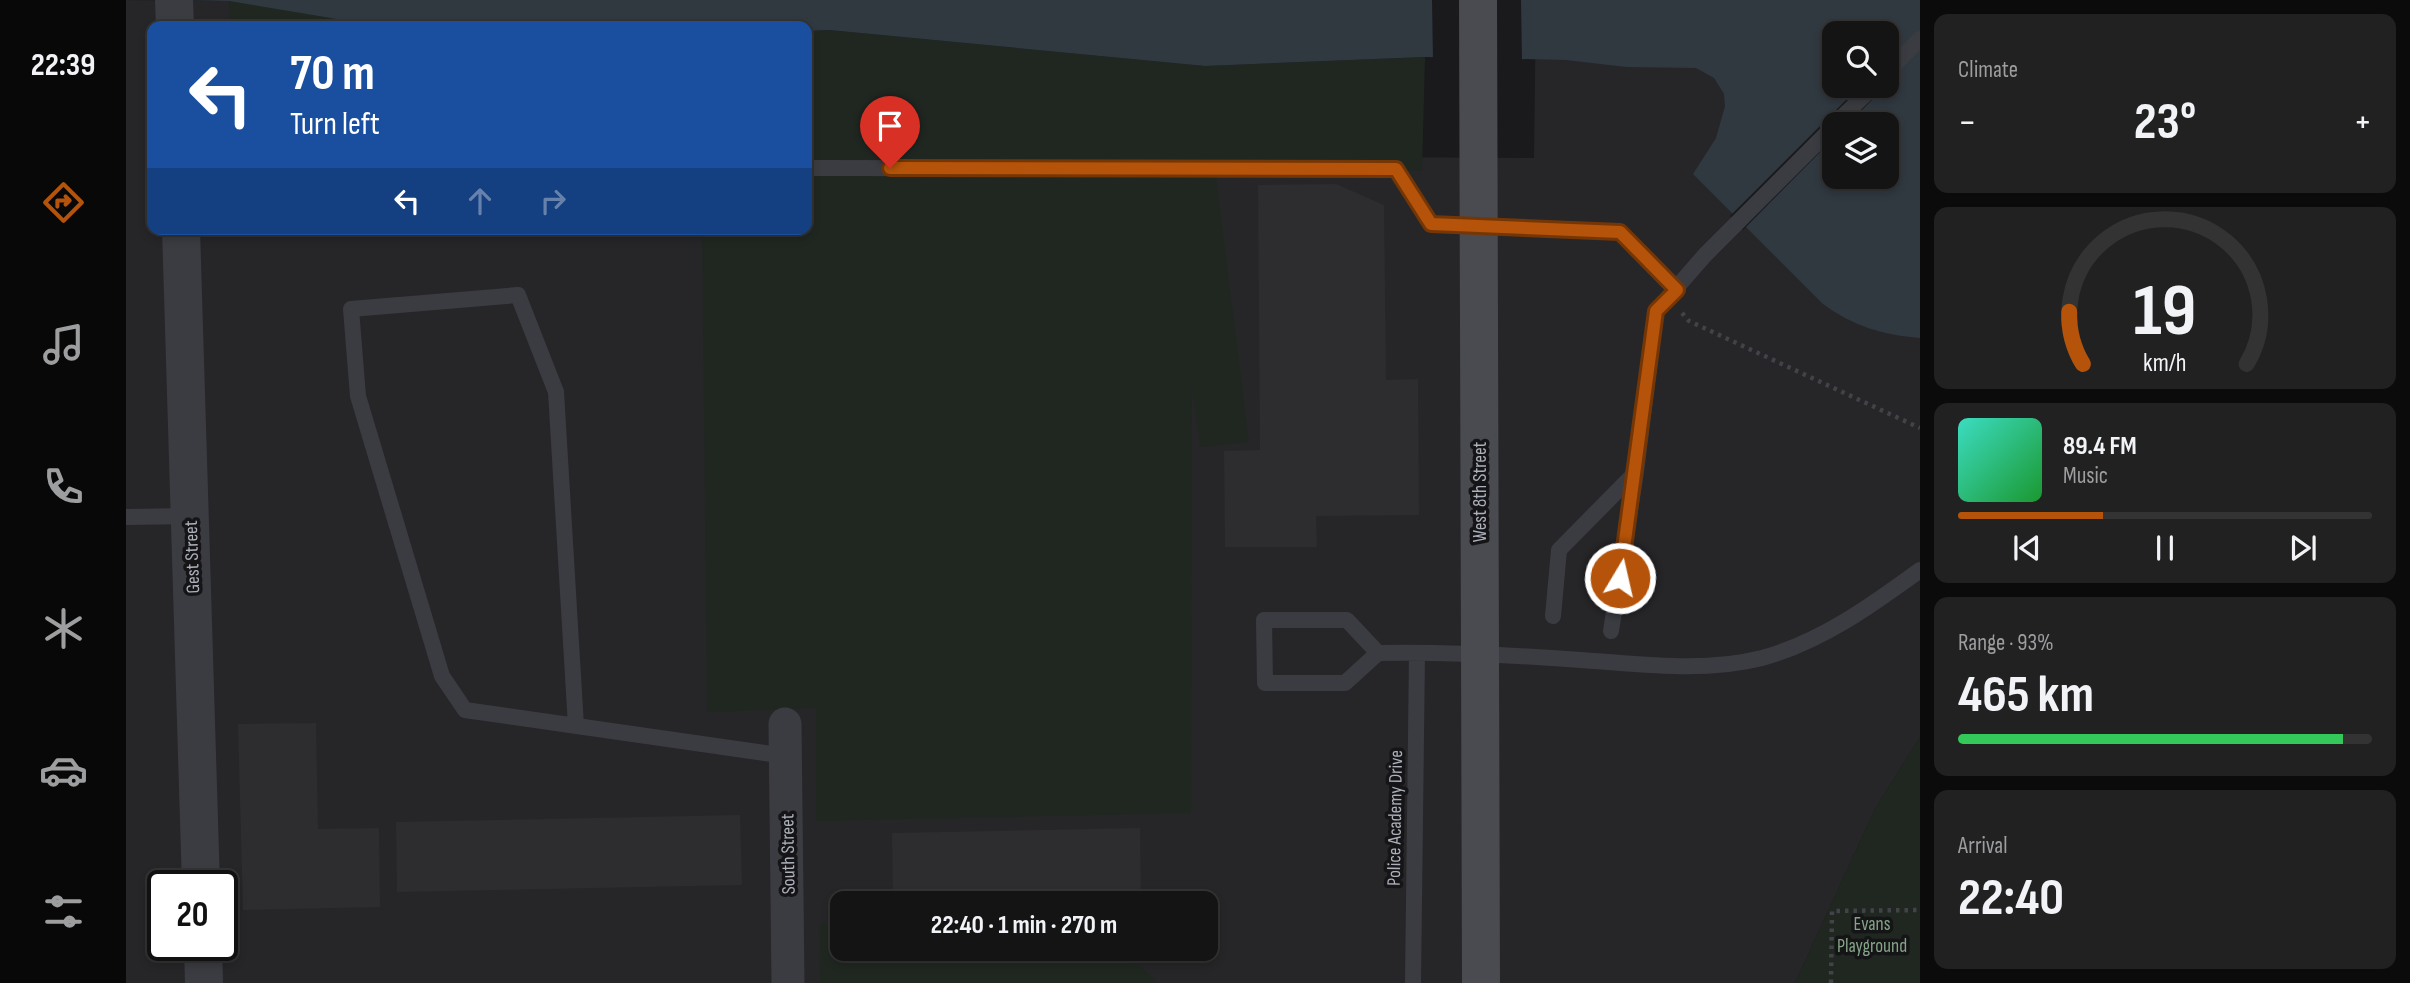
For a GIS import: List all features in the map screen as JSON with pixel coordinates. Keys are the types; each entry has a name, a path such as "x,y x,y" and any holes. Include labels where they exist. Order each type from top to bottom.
{"main road":[{"name":"West 8th Street","path":"1478,0 1481,983"}],"street":[{"path":"174,0 175,21"},
{"name":"Gest Street","path":"181,235 201,870"},
{"name":"South Street","path":"785,740 788,983"},
{"path":"203,961 204,983"}],"lane":[{"path":"1899,60 1920,39"},
{"path":"1848,112 1862,98"},
{"path":"1611,631 1636,472 1656,311 1705,255 1822,138"},
{"path":"812,168 1396,169 1431,224 1620,232 1672,294"},
{"path":"576,726 556,392 518,295 351,309 358,396 442,676 465,710 576,726 785,740"},
{"path":"1553,616 1559,550 1636,472"},
{"path":"126,517 190,516"},
{"path":"1378,653 1347,620 1264,620 1265,683 1345,683 1378,653 1679,666 1741,662 1782,652 1822,634 1866,609 1920,570"},
{"name":"Police Academy Drive","path":"1413,983 1417,653"}],"path":[{"path":"1672,294 1689,321 1920,428"},
{"path":"1831,983 1832,911 1920,910"}],"shaded area":[{"path":"126,0 229,1 348,21 147,21 147,235 812,235 812,154 1534,158 1536,0 1920,0 1920,737 1875,809 1795,983 126,983"},
{"path":"175,0 1920,0 1920,338 1893,335 1869,328 1823,304 1693,174 1716,138 1725,106 1724,94 1714,78 1696,68 1626,67 1566,60 1425,57 1205,66 829,30 812,31 812,21 348,21 229,1"}],"green space":[{"path":"229,1 348,21 230,21"},
{"path":"829,30 1205,66 1425,57 1422,171 1214,162 1249,442 1200,447 1192,389 1191,813 816,821 816,708 707,712 702,235 812,235 812,31"},
{"name":"Evans Playground","path":"1920,737 1920,983 1795,983 1875,809"},
{"path":"819,924 830,924 830,961 1133,961 1156,980 1156,983 820,983"}],"pier":[{"path":"1432,0 1521,0 1522,63 1433,60"},
{"path":"1848,98 1874,98 1860,112 1834,112"},
{"path":"1822,124 1822,150 1743,230 1730,216"}],"building":[{"path":"1336,184 1384,205 1386,380 1418,379 1419,515 1316,516 1317,547 1225,547 1224,451 1260,450 1258,185"},
{"path":"316,723 318,829 379,828 380,907 243,910 238,724"},
{"path":"740,815 742,885 397,892 396,822"},
{"path":"1140,828 1141,891 893,891 892,833"}],"route":[{"path":"890,168 1396,169 1431,224 1620,232 1677,290 1656,311 1620,578"}]}
